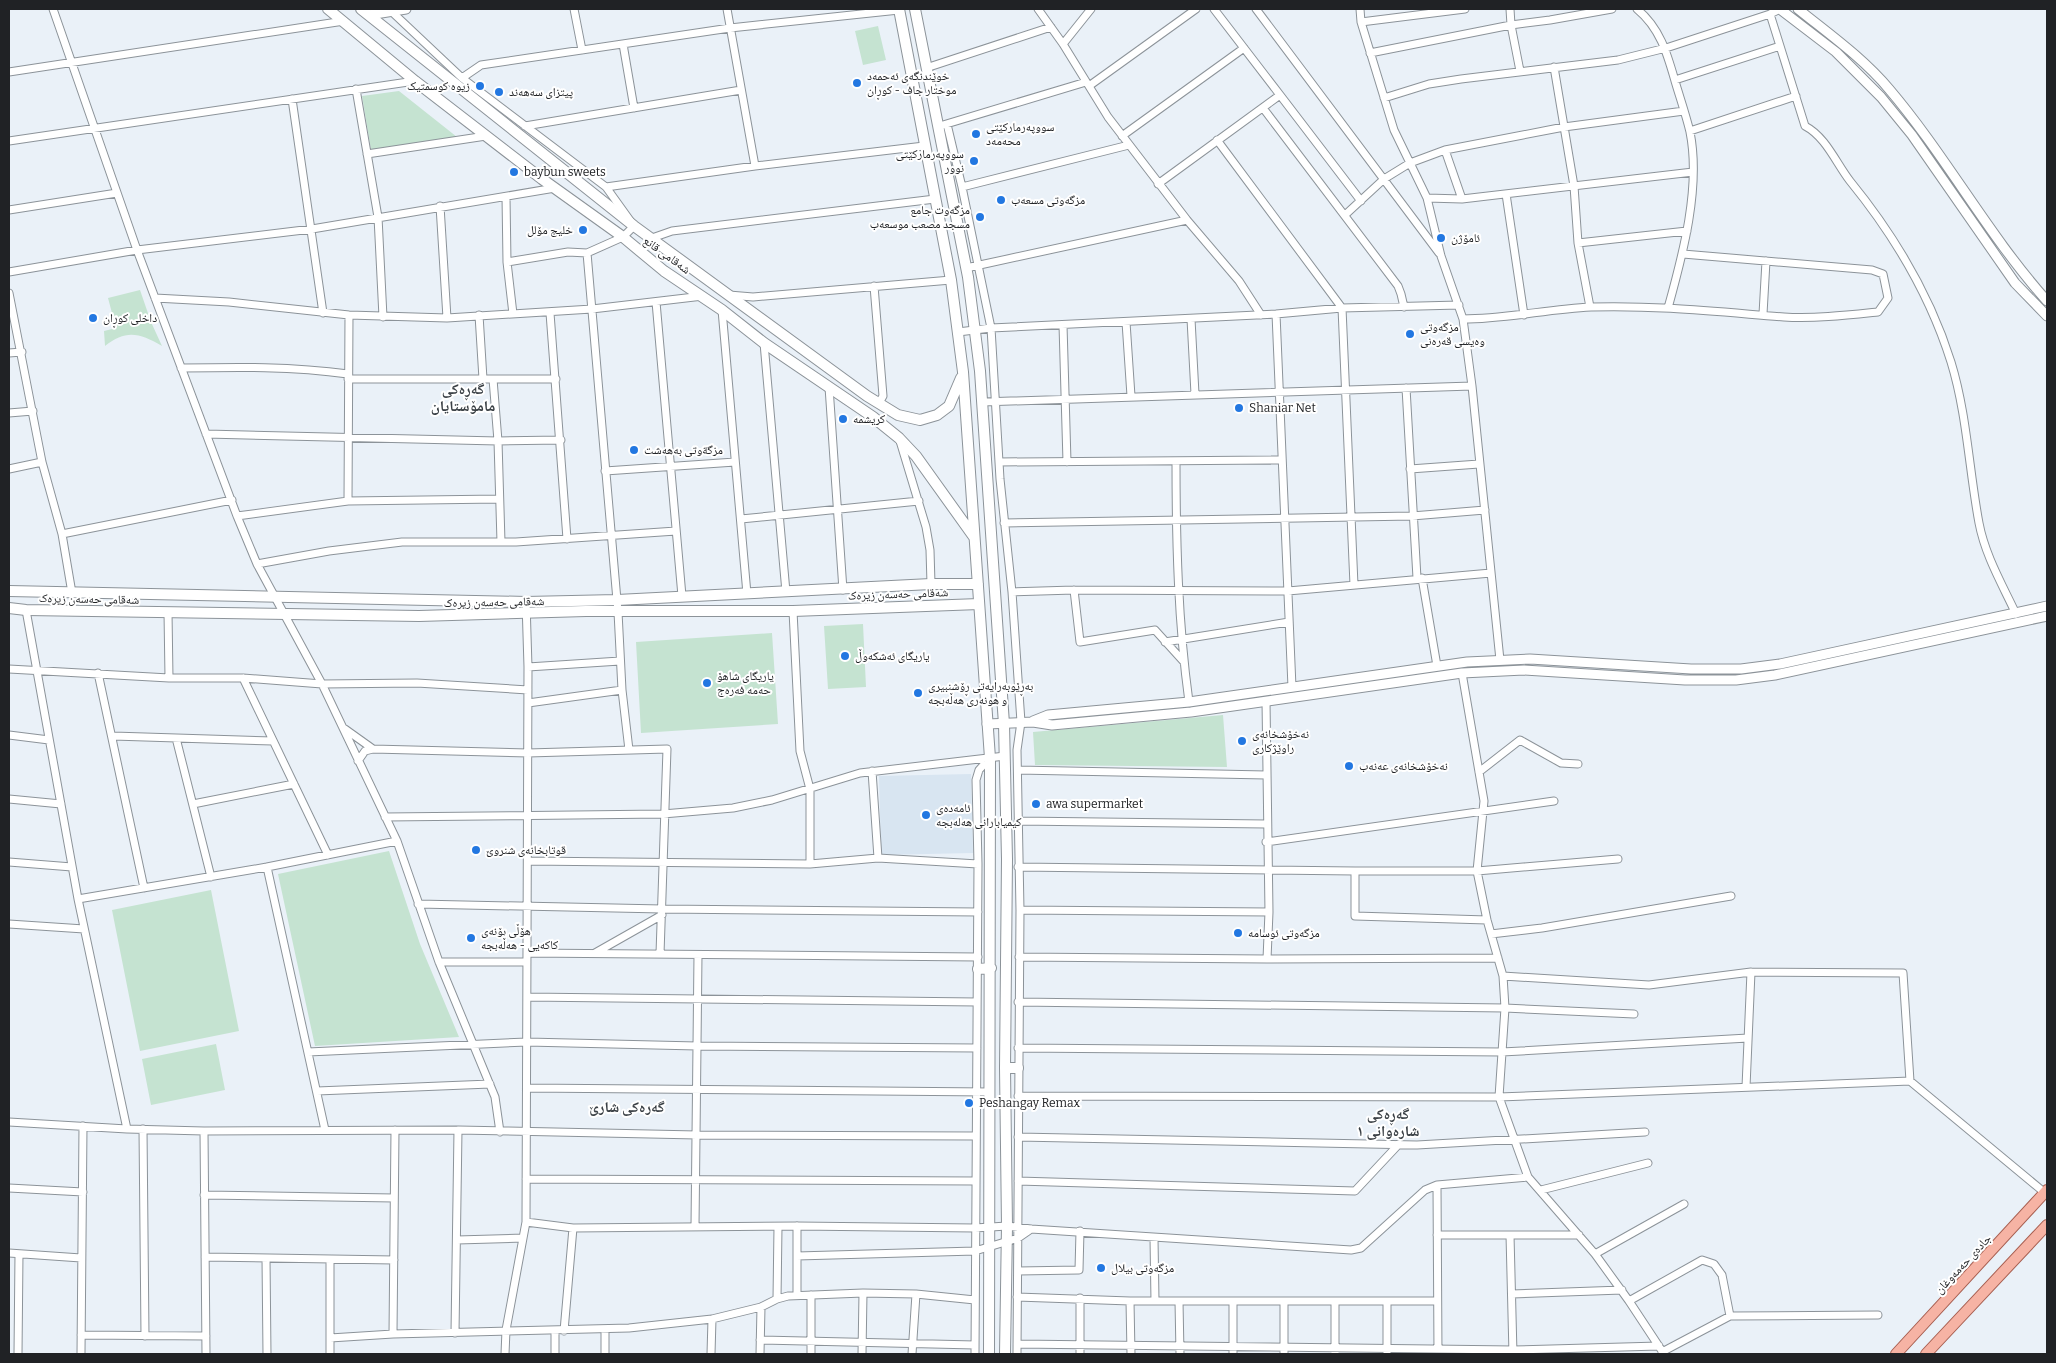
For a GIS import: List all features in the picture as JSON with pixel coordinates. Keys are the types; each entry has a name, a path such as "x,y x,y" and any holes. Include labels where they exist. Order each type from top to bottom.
{"main road":[{"name":"شەقامی قانع","path":"328,9 415,81 664,271 704,296 764,343 858,407 899,438 916,456 974,537"},
{"path":"899,9 951,280 963,372 986,724 990,758 989,1354"},
{"path":"916,9 926,68 942,125 975,329 982,402 1005,756 1014,862 1005,1068 1007,1226 1005,1354"},
{"name":"شەقامی قانع","path":"365,12 634,226 867,396 898,415 920,420 937,415 950,406 956,395 963,372"},
{"path":"858,407 867,396"},
{"name":"شەقامی حەسەن زیرەک","path":"9,589 72,593 526,602 843,590 932,584 978,584"},
{"name":"شەقامی حەسەن زیرەک","path":"9,608 26,610 419,616 793,611 979,604"},
{"path":"978,968 991,968"},
{"path":"1005,1068 1018,1068"},
{"name":"جادەی حەمەوغان","path":"1896,1354 2046,1192"},
{"path":"1926,1354 2047,1225"}],"street":[{"path":"53,9 137,250 237,516 257,564 322,684 398,841 439,962 495,1097 500,1132"},
{"path":"365,12 406,9"},
{"path":"574,9 582,50"},
{"path":"727,9 755,166"},
{"path":"462,78 481,65 730,28 899,9"},
{"path":"1038,9 1063,44 1122,136 1187,220 1239,281 1261,315"},
{"path":"1063,44 1091,9"},
{"path":"1017,1354 1020,910 1014,862 1018,821 1017,750 1021,722 1012,592 999,462 991,328 962,187 942,125 1087,84 1196,9"},
{"path":"1214,9 1361,201"},
{"path":"1256,9 1441,256"},
{"path":"1360,9 1361,22 1394,130 1426,198 1441,256 1463,319 1472,386 1500,660"},
{"path":"1361,22 1425,11 1465,9"},
{"path":"1510,9 1511,25 1520,71"},
{"path":"1370,53 1511,25 1560,19 1609,9"},
{"path":"1637,9 1656,30 1666,48 1690,131 1693,172 1687,231 1683,254 1668,308"},
{"path":"1384,98 1429,84 1618,60 1666,48 1780,9 1836,52 1888,104 1912,135 2015,283 2047,316"},
{"path":"1798,9 1842,44 1888,87 1921,129 1999,242 2026,278 2047,301"},
{"path":"391,11 462,78 606,187 634,226 623,238 587,253 568,252 507,262"},
{"path":"1770,14 1806,126 1817,132 1840,167 1880,218 1923,289 1951,362 1966,430 1979,524 1990,560 2016,614"},
{"path":"9,72 344,21"},
{"path":"926,68 1051,27"},
{"path":"623,44 634,108"},
{"path":"1836,52 1842,44"},
{"path":"1675,80 1780,46"},
{"path":"1122,136 1244,48"},
{"path":"1554,68 1574,186 1578,243 1590,307"},
{"path":"9,141 93,127 415,81"},
{"path":"356,90 378,217 383,317"},
{"path":"526,126 741,90"},
{"path":"1158,184 1280,95"},
{"path":"1690,131 1796,96"},
{"path":"292,99 323,312"},
{"path":"1263,108 1398,286 1402,294 1404,307"},
{"path":"1345,216 1384,179 1410,163 1445,150 1564,127 1684,111"},
{"path":"367,154 487,136"},
{"path":"1217,140 1342,308 1354,584"},
{"path":"962,187 1129,145"},
{"path":"606,187 755,166 924,146"},
{"path":"1445,150 1462,199"},
{"path":"1426,198 1462,199 1693,172"},
{"path":"9,272 137,250 312,229 440,206 506,198 555,188"},
{"path":"9,210 117,192"},
{"path":"1506,194 1524,315"},
{"path":"506,198 507,262 513,314"},
{"path":"652,238 672,231 935,200"},
{"path":"440,206 447,318"},
{"path":"966,268 1187,220"},
{"path":"1578,243 1687,231"},
{"path":"587,253 618,612 622,690 629,750"},
{"path":"1463,319 1490,319 1590,307 1668,308 1785,317 1878,312 1888,298 1883,274 1872,270 1683,254"},
{"path":"1763,314 1766,261"},
{"path":"726,294 753,297 951,280"},
{"path":"874,286 883,396 879,403"},
{"path":"9,292 42,462 62,534 72,593"},
{"path":"155,298 229,302 349,315 447,318 550,313 704,296"},
{"path":"656,302 682,596"},
{"path":"958,332 991,328 1261,315 1342,308 1459,304"},
{"path":"722,310 747,594"},
{"path":"550,313 567,539"},
{"path":"1276,314 1292,687"},
{"path":"348,501 349,315"},
{"path":"479,315 483,379"},
{"path":"1191,318 1196,394"},
{"path":"1126,322 1132,396"},
{"path":"1063,325 1067,462"},
{"path":"764,343 786,592"},
{"path":"9,353 22,352"},
{"path":"181,368 259,366 317,370 348,376 556,379"},
{"path":"493,379 498,441 501,542"},
{"path":"982,402 1472,386"},
{"path":"829,387 843,590"},
{"path":"1406,388 1412,516 1419,578 1437,666"},
{"path":"9,413 33,411"},
{"path":"206,434 498,441 560,440"},
{"path":"899,438 919,501 930,550 932,584"},
{"path":"999,462 1282,460"},
{"path":"1176,461 1176,521 1181,639 1189,702"},
{"path":"9,469 42,462"},
{"path":"605,471 736,462"},
{"path":"1410,469 1479,464"},
{"path":"237,516 348,501 499,499"},
{"path":"62,534 232,500"},
{"path":"741,519 919,501"},
{"path":"1004,523 1412,516 1484,510"},
{"path":"257,564 376,544 402,542 501,542 676,531"},
{"path":"1012,592 1074,590 1288,591 1491,573"},
{"path":"1074,590 1080,642 1155,630 1184,663"},
{"path":"505,1354 506,1330 526,1222 528,668 526,602"},
{"path":"986,724 1033,722 1052,726 1191,712 1462,673 1524,670 1636,678 1736,680 1775,675 1856,653 1915,634 2047,606"},
{"path":"26,610 78,899 127,1129"},
{"path":"793,611 800,751 810,789 810,864"},
{"path":"168,612 169,678"},
{"path":"1033,722 1048,715 1189,702 1437,666 1500,660 1530,659 1691,669 1741,669 1856,653 2047,616"},
{"path":"1165,642 1289,622"},
{"path":"528,668 620,661"},
{"path":"9,669 169,678 243,678 322,684 417,683 528,690"},
{"path":"98,673 144,888"},
{"path":"1462,673 1484,801 1477,871 1487,920 1503,976 1505,1008 1499,1097 1528,1177 1595,1254 1622,1290 1662,1351"},
{"path":"1376,675 1377,685"},
{"path":"243,678 328,855"},
{"path":"528,703 622,690"},
{"path":"1266,701 1266,842 1269,912 1267,959"},
{"path":"344,729 373,749"},
{"path":"9,735 49,740"},
{"path":"113,736 273,741"},
{"path":"176,738 211,877"},
{"path":"1479,772 1520,740 1562,763 1578,764"},
{"path":"358,761 365,751 373,749 528,753 667,749 660,954"},
{"path":"385,817 664,814 733,808 872,771 1005,756"},
{"path":"974,1354 978,968 976,780 982,766 990,758"},
{"path":"1018,770 1266,775"},
{"path":"872,771 878,858"},
{"path":"193,804 294,784"},
{"path":"9,799 61,804"},
{"path":"1266,842 1554,801"},
{"path":"1018,821 1266,824"},
{"path":"78,899 268,867 398,841"},
{"path":"528,861 810,864 878,858 978,864"},
{"path":"1014,862 1355,871 1477,871 1618,859"},
{"path":"9,862 72,866"},
{"path":"268,867 326,1130"},
{"path":"1355,871 1355,916 1487,920"},
{"path":"1491,934 1542,928 1731,896"},
{"path":"418,904 527,906 662,912 978,912"},
{"path":"1020,910 1269,912"},
{"path":"594,954 662,912"},
{"path":"9,924 84,929"},
{"path":"527,953 978,957"},
{"path":"695,1226 698,955"},
{"path":"1019,957 1498,958"},
{"path":"439,962 527,962"},
{"path":"1503,976 1649,985 1751,972 1903,973 1910,1081"},
{"path":"1746,1088 1751,972"},
{"path":"527,997 977,1002"},
{"path":"1018,1002 1505,1008 1634,1014"},
{"path":"1018,1048 1502,1052 1748,1038"},
{"path":"308,1052 527,1042 697,1046 977,1048"},
{"path":"1018,1096 1499,1097 1910,1081 2046,1192"},
{"path":"317,1091 490,1084"},
{"path":"527,1088 990,1092"},
{"path":"9,1122 127,1129 204,1131 458,1130 697,1135 976,1136"},
{"path":"82,1354 81,1258 84,1126"},
{"path":"143,1129 145,1336"},
{"path":"393,1334 395,1130"},
{"path":"455,1333 458,1130"},
{"path":"204,1131 206,1354"},
{"path":"1018,1137 1399,1144 1645,1132"},
{"path":"1018,1181 1355,1191 1399,1144"},
{"path":"1541,1190 1648,1163"},
{"path":"526,1222 573,1228 797,1226 975,1228 1007,1226 1154,1238 1356,1250 1425,1190 1437,1185 1528,1177"},
{"path":"526,1179 976,1181"},
{"path":"1437,1185 1438,1351"},
{"path":"9,1188 83,1192"},
{"path":"204,1195 394,1198"},
{"path":"1595,1254 1684,1204"},
{"path":"797,1226 797,1295"},
{"path":"777,1299 778,1227"},
{"path":"564,1331 573,1228"},
{"path":"797,1256 975,1251 1018,1238 1031,1229"},
{"path":"1018,1271 1079,1270 1080,1231"},
{"path":"1437,1234 1579,1235"},
{"path":"1510,1235 1513,1352"},
{"path":"457,1240 523,1238"},
{"path":"1154,1238 1156,1301"},
{"path":"9,1253 81,1258"},
{"path":"18,1354 19,1254"},
{"path":"205,1258 394,1260"},
{"path":"266,1258 267,1354"},
{"path":"330,1260 330,1354"},
{"path":"1629,1301 1702,1260 1714,1264 1722,1275 1730,1316"},
{"path":"1512,1294 1622,1290"},
{"path":"862,1354 863,1293"},
{"path":"330,1338 506,1330 564,1331 605,1329 712,1319 761,1307 777,1299 797,1295 916,1294 975,1300"},
{"path":"912,1354 916,1294"},
{"path":"811,1295 811,1354"},
{"path":"1017,1297 1130,1301 1437,1301"},
{"path":"1080,1298 1080,1354"},
{"path":"1130,1301 1131,1354"},
{"path":"1179,1301 1180,1354"},
{"path":"1233,1301 1233,1350"},
{"path":"1284,1301 1284,1350"},
{"path":"1334,1301 1335,1351"},
{"path":"1387,1301 1387,1351"},
{"path":"760,1354 761,1307"},
{"path":"9,1313 18,1314"},
{"path":"1017,1344 1180,1346 1233,1350 1662,1351 1730,1316 1878,1315"},
{"path":"711,1354 712,1319"},
{"path":"605,1329 605,1354"},
{"path":"555,1331 555,1354"},
{"path":"82,1336 206,1336"},
{"path":"760,1340 862,1344 975,1345"}],"shaded area":[{"name":"ئامەدەی کیمیابارانی هەلەبجە","path":"971,774 973,853 881,855 879,776"}],"green space":[{"path":"878,26 886,60 863,65 855,31"},
{"path":"399,91 457,137 371,150 362,96"},
{"path":"140,290 162,346 147,338 126,335 105,346 104,331 116,328 108,298"},
{"name":"یاریگای ئەشکەوڵ","path":"863,624 866,687 828,689 824,626"},
{"name":"یاریگای شاهۆ حەمە فەرەج","path":"772,633 778,724 641,733 636,642"},
{"path":"1223,715 1227,767 1035,765 1033,732"},
{"path":"389,851 420,944 459,1037 315,1046 278,874"},
{"path":"211,890 239,1031 140,1051 112,910"},
{"path":"216,1044 225,1090 151,1105 142,1059"}],"place":[{"name":"خوێندنگەی ئەحمەد موختار جاف - کوڕان","path":"857,83"},
{"name":"زیوە کوسمتیک","path":"480,86"},
{"name":"پیتزای سەهەند","path":"499,92"},
{"name":"سووپەرمارکێتی محەمەد","path":"976,134"},
{"name":"سووپەرمارکێتی نوور","path":"974,161"},
{"name":"baybun sweets","path":"514,172"},
{"name":"مزگەوتی مسعەب","path":"1001,200"},
{"name":"مزگەوت جامع مسجد مصعب موسعەب","path":"980,217"},
{"name":"خلیج مۆلل","path":"583,230"},
{"name":"ئامۆژن","path":"1441,238"},
{"name":"داخلی کوڕان","path":"93,318"},
{"name":"مزگەوتی وەیسی قەرەنی","path":"1410,334"},
{"name":"Shaniar Net","path":"1239,408"},
{"name":"کریشمە","path":"843,419"},
{"name":"مزگةوتى بەھەشت","path":"634,450"},
{"name":"یاریگای ئەشکەوڵ","path":"845,656"},
{"name":"یاریگای شاهۆ حەمە فەرەج","path":"707,683"},
{"name":"بەڕێوبەرایەتی ڕۆشنبیری و هونەری هەڵەبجە","path":"918,693"},
{"name":"نەخۆشخانەی راوێژکاری","path":"1242,741"},
{"name":"نەخۆشخانەی عەنەب","path":"1349,766"},
{"name":"awa supermarket","path":"1036,804"},
{"name":"ئامەدەی کیمیابارانی هەلەبجە","path":"926,815"},
{"name":"قوتابخانەی شنروێ","path":"476,850"},
{"name":"مزگەوتی ئوسامە","path":"1238,933"},
{"name":"ھۆڵی بۆنەی کاکەیی - هەڵەبجە","path":"471,938"},
{"name":"Peshangay Remax","path":"969,1103"},
{"name":"مزگەوتی بیلال","path":"1101,1268"}],"district":[{"name":"گەڕەکی مامۆستایان","path":"463,398"},
{"name":"گەرەکی شارێ","path":"627,1107"},
{"name":"گەڕەکی شارەوانی ١","path":"1388,1122"}]}
